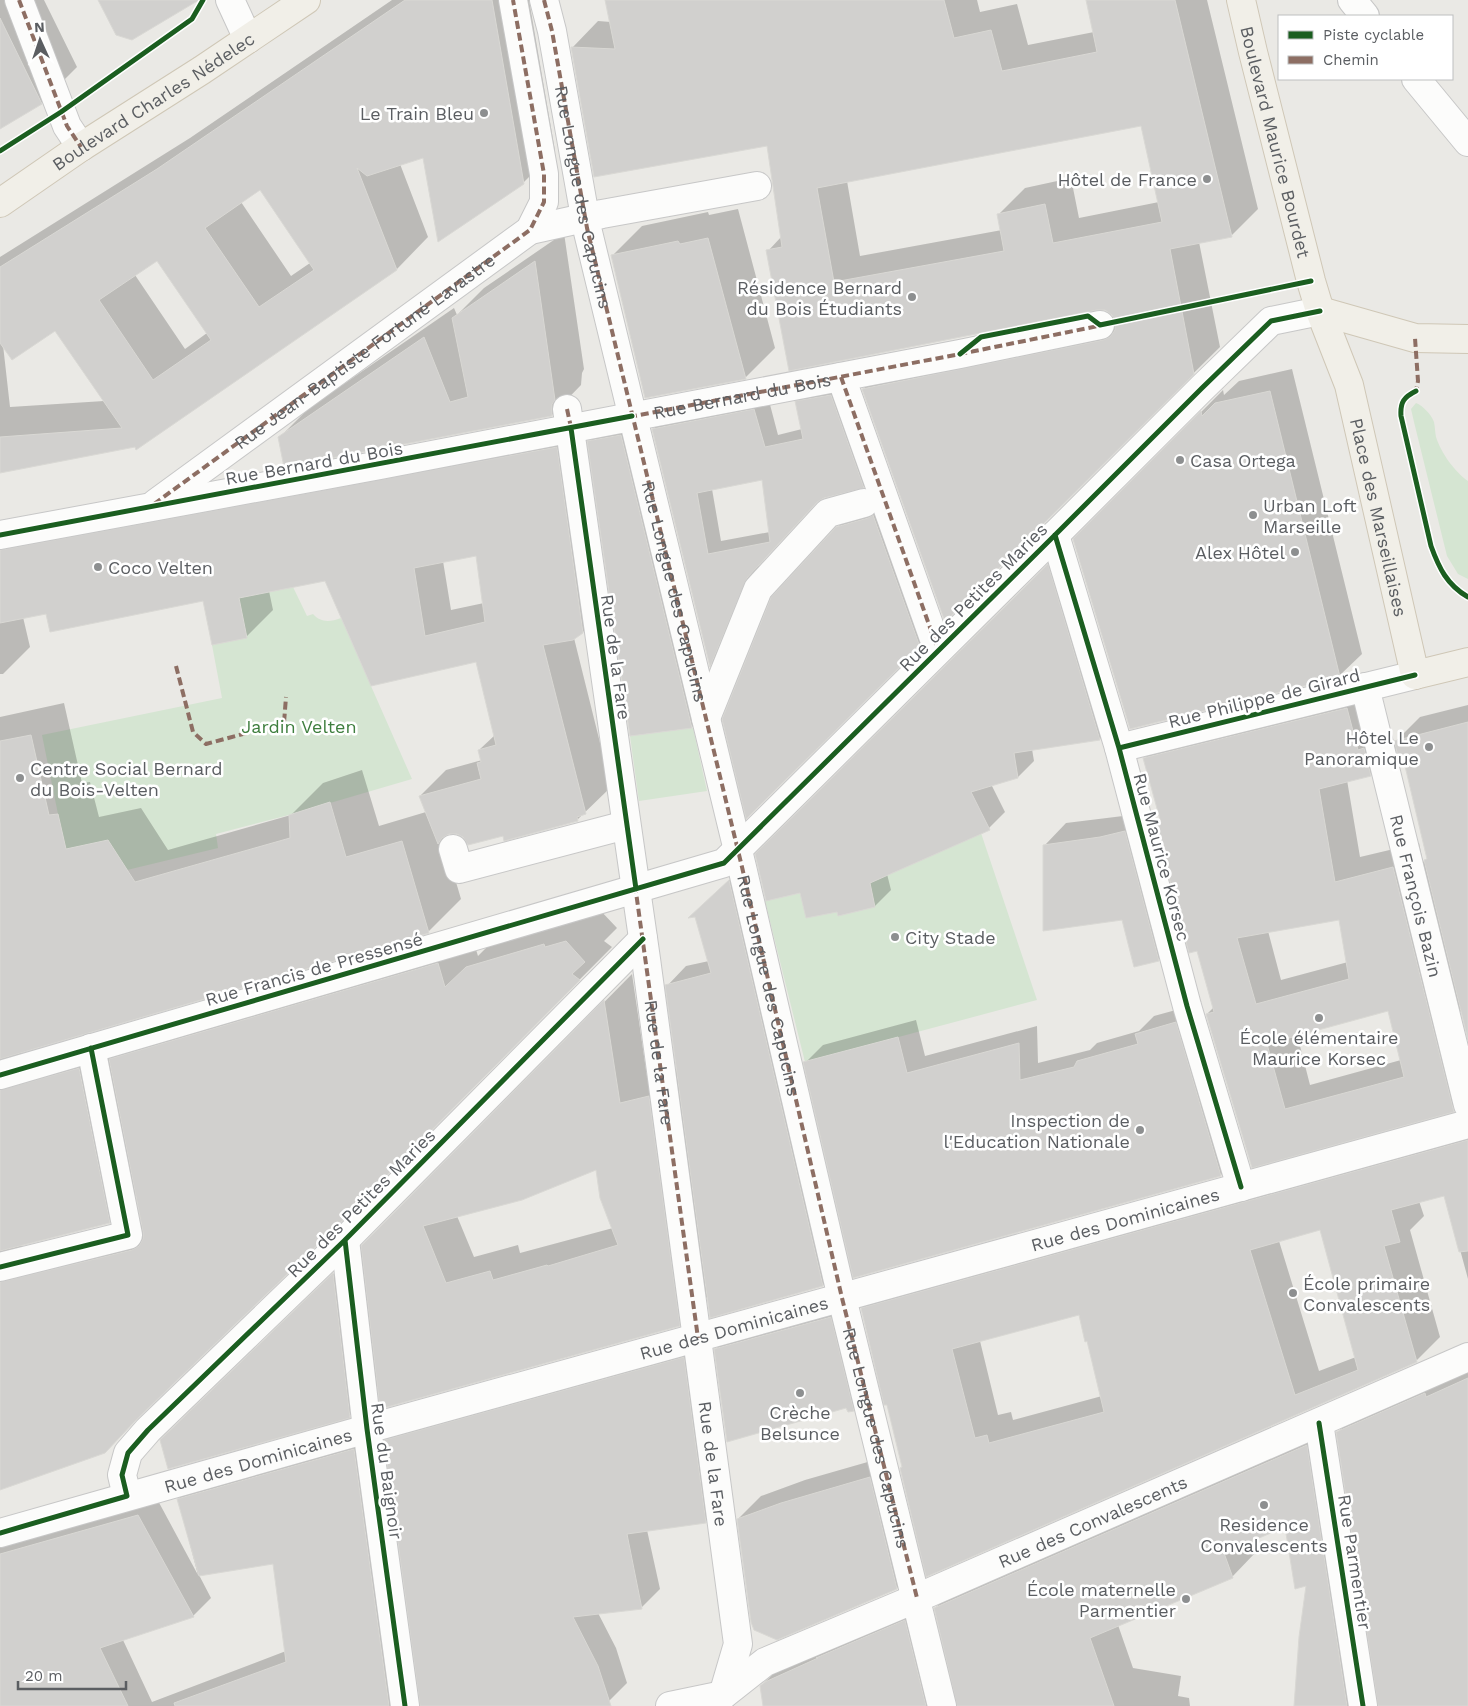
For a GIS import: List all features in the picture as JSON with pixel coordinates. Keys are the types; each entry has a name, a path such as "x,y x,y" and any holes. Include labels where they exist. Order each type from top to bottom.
{"main road":[{"name":"Boulevard Charles Nédelec","path":"0,203 81,146 306,0"},
{"name":"Boulevard Maurice Bourdet","path":"1241,0 1255,62 1320,312"},
{"path":"1320,312 1415,338 1468,339"},
{"name":"Place des Marseillaises","path":"1320,312 1349,384 1415,675"},
{"path":"1415,675 1468,662"}],"street":[{"path":"19,0 61,112 67,126 81,146"},
{"path":"230,0 248,39"},
{"name":"Rue Longue des Capucins","path":"513,0 544,174"},
{"name":"Rue Longue des Capucins","path":"544,0 552,31 585,219 738,849 842,1298 942,1706"},
{"path":"1352,0 1364,15"},
{"path":"1417,80 1468,142"},
{"name":"Rue Jean-Baptiste Fortuné Lavastre","path":"150,506 530,230 544,202 544,174"},
{"path":"530,230 602,214 757,186"},
{"name":"Rue des Petites Maries","path":"636,889 724,863 1270,321 1320,312"},
{"name":"Rue Bernard du Bois","path":"0,535 150,506 569,419 632,416 1100,325"},
{"path":"841,376 938,650"},
{"name":"Rue de la Fare","path":"569,419 643,939 738,1644 727,1700"},
{"path":"706,718 758,589 828,513 864,503"},
{"name":"Rue Maurice Korsec","path":"1055,535 1119,748 1187,1006 1241,1187"},
{"name":"Rue Philippe de Girard","path":"1119,748 1415,675"},
{"name":"Rue François Bazin","path":"1365,687 1468,1105"},
{"path":"453,849 459,869 626,826"},
{"name":"Rue Francis de Pressensé","path":"0,1076 636,889"},
{"name":"Rue des Petites Maries","path":"127,1496 122,1475 128,1453 148,1430 345,1240 643,939"},
{"path":"0,1267 128,1235 91,1048"},
{"name":"Rue des Dominicaines","path":"0,1533 367,1429 1468,1124"},
{"name":"Rue du Baignoir","path":"345,1240 367,1429 405,1706"},
{"name":"Rue des Convalescents","path":"727,1700 765,1662 917,1598 1468,1358"},
{"name":"Rue Parmentier","path":"1319,1423 1363,1706"},
{"path":"670,1706 727,1700"}],"green space":[{"path":"1416,403 1431,416 1434,422 1436,437 1445,456 1453,467 1468,481 1468,579 1458,574 1447,556 1411,409"},
{"name":"Jardin Velten","path":"293,587 307,616 313,614 319,619 326,621 341,618 412,779 216,834 218,848 127,870 66,849 42,735 222,698 212,645 247,637 239,598"},
{"path":"693,728 707,791 639,801 630,736"},
{"name":"City Stade","path":"981,833 1037,1000 805,1062 765,901 801,893 836,909 838,916 875,907 870,883"}],"building":[{"path":"98,0 199,0 132,40 116,35"},
{"path":"405,0 492,0 524,184 438,242 423,158 367,176 357,168 397,270 136,450 135,447 0,473 0,437 122,428 55,331 12,360 0,343 0,267 157,169","holes":["260,190 314,270 259,307 205,228","157,261 211,340 153,380 99,300"]},
{"path":"605,0 944,0 954,38 991,30 1002,71 1097,52 1086,0 1175,0 1232,237 1170,249 1194,374 945,622 862,389 1103,340 1110,337 1115,330 1115,322 1112,315 1105,310 1097,310 789,371 766,250 782,247 767,146 594,177 571,47 615,49","holes":["1141,126 1162,222 1053,243 1045,204 997,214 1004,251 834,282 817,188"]},
{"path":"0,18 42,104 0,129"},
{"path":"708,238 746,379 645,398 611,255 678,241 680,244"},
{"path":"535,261 555,400 552,404 552,416 284,467 278,437 424,337 450,402 468,397 452,318"},
{"path":"1270,391 1340,677 1130,729 1073,539 1201,411 1202,416 1215,403"},
{"path":"831,395 864,488 824,498 817,502 747,578 710,667 652,429 754,409 765,447 803,439 795,401","holes":["762,480 770,542 708,554 697,493"]},
{"path":"621,435 692,728 630,736 587,441"},
{"path":"557,447 583,633 573,640 543,645 586,814 577,817 578,821 504,841 503,836 468,845 463,837 457,834 449,834 442,838 438,844 419,796 481,779 477,763 481,762 478,750 496,745 476,662 371,686 325,581 239,598 247,638 212,645 203,601 50,632 46,614 0,623 0,550","holes":["476,556 485,622 425,636 414,568"]},
{"path":"873,515 920,647 746,819 722,719 771,597 836,527"},
{"path":"1048,564 1100,740 1014,753 1018,778 971,792 990,830 870,883 875,907 838,916 837,912 806,918 800,893 766,901 755,854"},
{"path":"1347,708 1358,750 1364,748 1371,776 1319,789 1335,882 1393,867 1454,1112 1252,1168 1206,1014 1214,1012 1197,951 1189,953 1155,824 1161,823 1143,758","holes":["1339,920 1349,979 1256,1004 1237,938","1388,1011 1404,1077 1285,1109 1267,1044"]},
{"path":"1468,722 1468,1040 1424,860 1427,859 1405,766 1401,767 1394,741"},
{"path":"31,735 49,815 58,814 66,849 108,840 135,882 290,838 289,815 330,802 346,857 402,841 429,933 0,1059 0,741"},
{"path":"1125,831 1159,961 1134,967 1122,920 1043,931 1043,845 1100,837"},
{"path":"729,880 823,1286 710,1318 665,985 711,973 695,917 688,918"},
{"path":"566,941 585,962 572,974 580,980 334,1229 137,1419 105,1453 0,1490 0,1282 132,1250 139,1246 143,1239 109,1059 438,963 445,987 466,967 544,944 545,947"},
{"path":"604,1000 620,1103 649,1096 680,1326 380,1409 361,1246","holes":["596,1170 600,1198 618,1245 493,1280 490,1271 446,1283 423,1226 522,1200"]},
{"path":"1176,1022 1221,1176 853,1278 803,1062 898,1037 907,1073 1019,1043 1020,1080 1074,1067 1077,1061 1138,1044 1135,1034"},
{"path":"79,1068 110,1223 0,1251 0,1090"},
{"path":"1468,1140 1468,1251 1459,1252 1444,1196 1391,1210 1400,1242 1384,1246 1417,1362 926,1577 900,1468 902,1467 887,1405 884,1405 861,1308","holes":["1320,1230 1358,1370 1295,1395 1250,1250","1079,1315 1104,1412 989,1443 987,1435 975,1438 952,1349"]},
{"path":"333,1273 350,1418 168,1469 160,1440"},
{"path":"831,1317 854,1411 848,1412 846,1408 727,1442 714,1349"},
{"path":"684,1357 706,1523 627,1534 642,1609 573,1617 598,1666 611,1706 420,1706 384,1440"},
{"path":"1468,1378 1468,1706 1378,1706 1336,1432 1425,1393 1426,1397"},
{"path":"1307,1445 1347,1706 1294,1706 1299,1637 1306,1586 1295,1589 1285,1527 1224,1553 1233,1578 1090,1638 1114,1706 957,1706 934,1608"},
{"path":"354,1449 389,1706 175,1706 174,1703 286,1662 273,1564 199,1576 177,1499"},
{"path":"870,1477 897,1589 777,1640 754,1630 751,1622 737,1519 781,1503"},
{"path":"138,1515 194,1617 100,1648 128,1706 0,1706 0,1554"},
{"path":"905,1620 926,1706 763,1706 760,1686 765,1682"}],"marked path":[{"path":"19,0 67,126 81,147"},
{"path":"154,504 530,230 544,202 544,174 513,0"},
{"path":"544,0 552,31 587,228 742,867 842,1298 917,1598"},
{"path":"629,417 1103,325"},
{"path":"1413,393 1416,391 1418,381 1415,338"},
{"path":"841,377 938,650"},
{"path":"567,409 572,432"},
{"path":"176,666 193,732 206,744 284,723 286,697"},
{"path":"635,885 698,1338"}],"cycle path":[{"path":"0,151 61,112 192,19 203,0"},
{"path":"960,354 981,337 1088,316 1100,325 1311,281"},
{"path":"0,1075 724,863 1271,321 1320,311"},
{"path":"1416,391 1408,395 1404,401 1401,407 1401,416 1431,546 1437,562 1449,581 1468,597"},
{"path":"0,535 632,416"},
{"path":"571,428 636,889"},
{"path":"1055,535 1119,748 1187,1006 1241,1187"},
{"path":"1119,748 1415,675"},
{"path":"0,1533 127,1496 122,1475 128,1453 148,1430 345,1240 643,939"},
{"path":"0,1267 128,1235 91,1048"},
{"path":"345,1240 367,1429 405,1706"},
{"path":"1319,1423 1363,1706"}],"place":[{"name":"Le Train Bleu","path":"484,113"},
{"name":"Hôtel de France","path":"1207,179"},
{"name":"Résidence Bernard du Bois Étudiants","path":"912,297"},
{"name":"Casa Ortega","path":"1180,460"},
{"name":"Urban Loft Marseille","path":"1253,515"},
{"name":"Alex Hôtel","path":"1295,552"},
{"name":"Coco Velten","path":"98,567"},
{"name":"Hôtel Le Panoramique","path":"1429,747"},
{"name":"Centre Social Bernard du Bois-Velten","path":"20,778"},
{"name":"City Stade","path":"895,937"},
{"name":"École élémentaire Maurice Korsec","path":"1319,1018"},
{"name":"Inspection de l'Education Nationale","path":"1140,1130"},
{"name":"École primaire Convalescents","path":"1293,1293"},
{"name":"Crèche Belsunce","path":"800,1393"},
{"name":"Residence Convalescents","path":"1264,1505"},
{"name":"École maternelle Parmentier","path":"1186,1599"}]}
